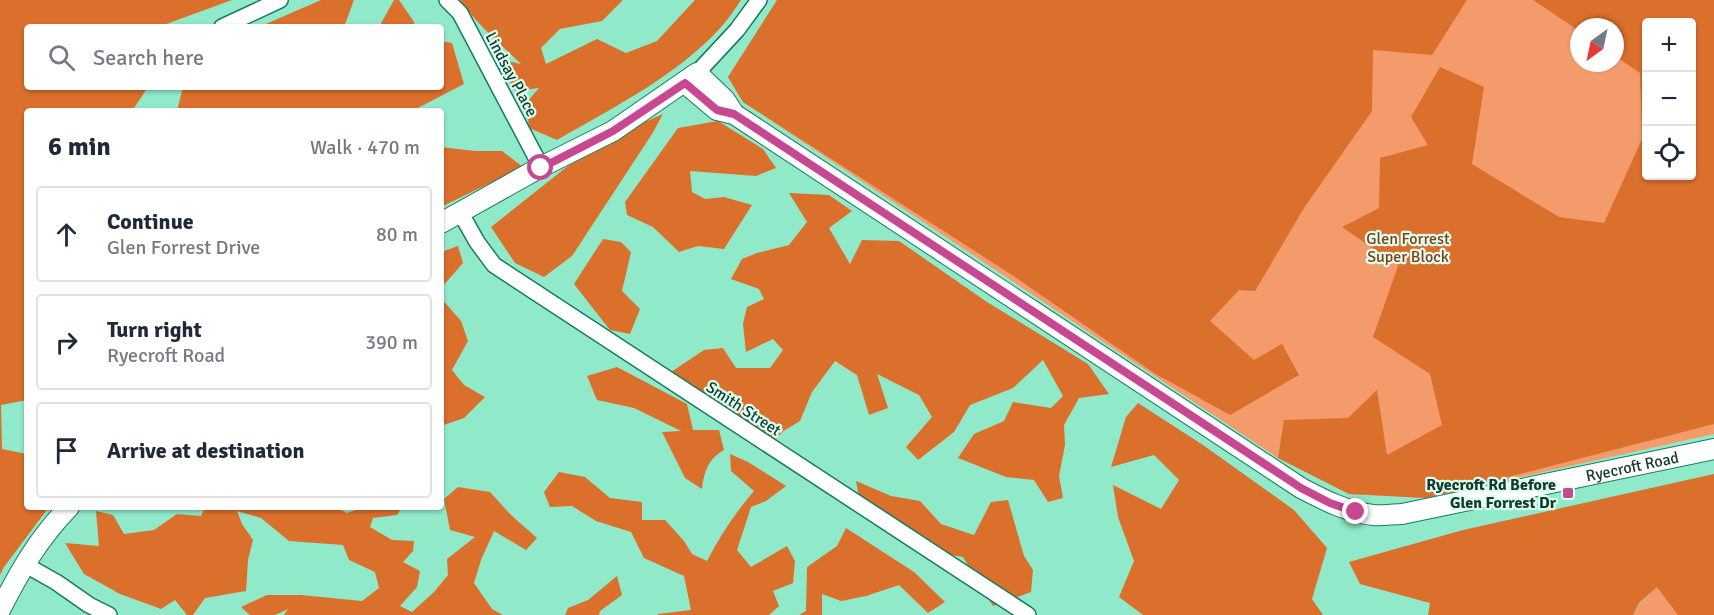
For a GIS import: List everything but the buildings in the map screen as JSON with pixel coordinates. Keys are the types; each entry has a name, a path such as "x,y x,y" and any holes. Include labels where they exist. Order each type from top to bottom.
{"street":[{"path":"228,24 280,0"},
{"name":"Lindsay Place","path":"447,0 460,13 541,168"},
{"path":"444,221 613,131 691,78 737,30 759,0"},
{"name":"Ryecroft Road","path":"691,78 717,110 734,114 1301,488 1339,506 1356,512 1376,515 1402,514 1714,449"},
{"name":"Smith Street","path":"460,212 477,242 494,265 1028,615"},
{"path":"0,610 24,564 44,535 66,510"},
{"path":"24,564 109,615"}],"green space":[{"path":"0,0 232,0 166,24 24,24 24,90 146,90 134,108 24,108 24,401 1,405 2,449 24,453 24,510 47,510 0,575"},
{"path":"321,0 354,0 345,24 266,24"},
{"path":"394,0 399,0 414,24 381,24"},
{"path":"460,0 623,0 602,21 560,29 541,48 546,64 597,39 626,53 657,41 695,0 741,0 722,26 685,60 622,103 557,140 529,128 526,103 539,88 516,91 495,58 521,64 481,25"},
{"path":"777,0 1467,0 1432,55 1373,50 1372,111 1304,208 1255,291 1239,290 1210,321 1254,360 1282,344 1299,375 1230,415 1154,373 1012,275 743,102 728,77"},
{"name":"Glen Forrest Super Block","path":"778,0 1714,0 1714,434 1427,498 1349,494 1278,458 743,102 728,77"},
{"path":"1533,0 1714,0 1714,424 1427,498 1349,494 1278,458 1284,420 1348,418 1377,390 1387,455 1442,425 1430,374 1373,337 1398,266 1342,227 1379,208 1380,158 1428,145 1411,117 1440,67 1484,87 1472,164 1559,217 1604,223 1642,139 1640,73 1624,62 1624,18 1570,18 1570,25"},
{"path":"444,42 452,43 464,84 418,108 178,108 182,90 444,90"},
{"path":"663,114 572,256 544,277 515,263 491,227 568,166"},
{"path":"718,121 763,149 776,168 756,176 690,171 692,192 705,199 724,197 752,205 724,249 698,246 679,252 653,227 627,215 625,202 678,128"},
{"path":"444,147 502,151 523,167 444,206"},
{"path":"789,193 829,195 852,211 829,228 850,264 862,240 899,241 987,302 1088,364 1109,394 1079,398 1064,425 1065,445 1059,476 1063,498 1048,502 1034,480 1006,477 958,458 974,434 1004,421 1013,402 1051,408 1063,396 1043,360 1013,388 970,405 954,432 918,460 906,447 932,417 919,395 877,374 888,408 869,415 857,375 835,361 812,392 800,421 782,432 773,443 671,372 704,350 723,348 736,368 770,368 783,350 773,339 746,352 743,324 747,307 764,299 759,289 731,279 742,259 789,245 807,222"},
{"path":"603,239 621,242 631,252 622,291 640,309 630,334 610,330 574,284"},
{"path":"458,246 463,263 444,285 444,251"},
{"path":"444,301 461,321 468,341 452,370 464,385 485,397 464,418 444,425"},
{"path":"617,367 687,404 693,430 719,430 724,450 708,466 702,489 685,478 662,432 681,431 634,408 597,400 587,376"},
{"path":"1138,403 1203,445 1294,510 1327,548 1312,599 1323,615 1143,615 1119,597 1134,561 1118,517 1113,485 1161,509 1179,480 1154,455 1111,467 1126,417"},
{"path":"730,454 748,462 786,486 766,501 751,507 737,550 751,567 787,546 795,561 793,583 773,591 779,606 769,615 658,615 691,610 684,576 644,558 631,532 596,521 572,506 550,507 544,492 559,472 585,477 610,498 642,502 642,520 665,520 684,541 692,554 707,561 728,525 754,491 731,471"},
{"path":"1714,474 1714,615 1678,615 1657,587 1639,603 1633,615 1428,615 1430,603 1360,584 1349,562 1463,530"},
{"path":"856,481 891,496 920,501 941,524 974,535 991,502 1008,500 1024,556 1033,570 1031,592 993,606 963,557 914,549 861,507"},
{"path":"458,487 490,492 537,538 526,550 494,531 481,560 474,583 492,609 503,615 284,615 288,609 275,615 250,615 241,607 267,595 301,595 362,601 379,588 375,572 349,560 343,545 289,541 261,518 237,511 242,524 253,540 248,560 246,591 205,598 193,615 187,615 175,600 161,609 120,594 84,574 65,543 99,546 96,511 113,515 124,534 154,530 177,514 201,516 204,510 341,510 347,513 356,510 400,510 397,515 373,518 370,527 392,540 414,541 413,551 403,562 420,571 417,587 400,606 412,612 434,592 448,575 447,559 475,537 450,530 444,499"},
{"path":"846,528 914,572 945,602 928,613 899,585 866,596 841,601 822,594 822,615 799,615 806,611 807,567 837,546"},
{"path":"617,576 622,595 600,611 599,615 565,615 568,608 588,600"},
{"path":"1658,586 1678,615 1633,615 1639,604"}],"place":[{"name":"Ryecroft Rd Before Glen Forrest Dr","path":"1568,493"}],"route":[{"path":"541,168 613,131 685,83 717,110 734,114 1301,488 1330,503 1356,512"}]}
